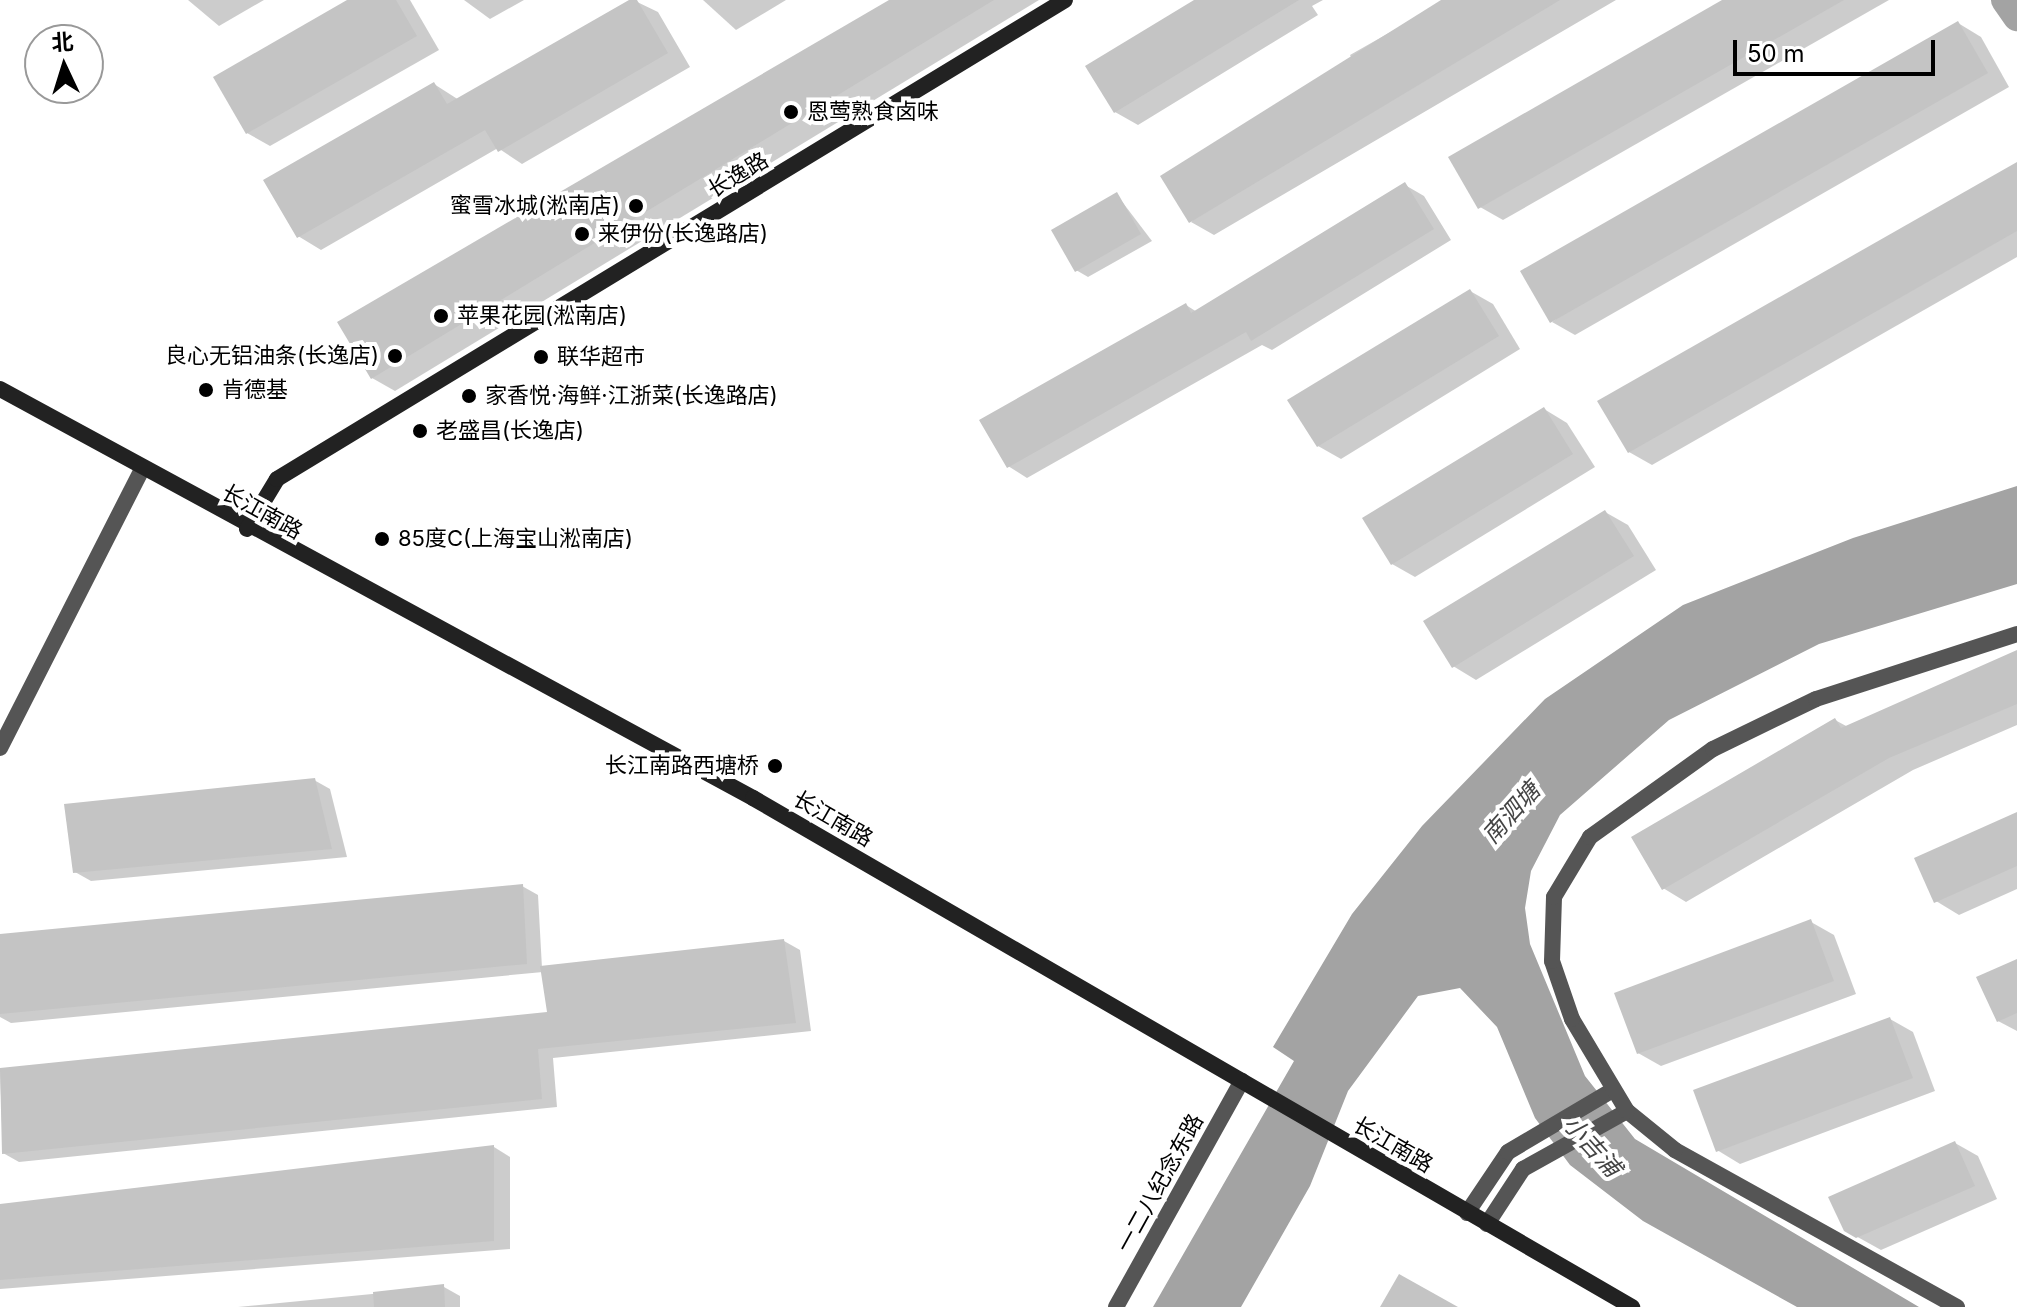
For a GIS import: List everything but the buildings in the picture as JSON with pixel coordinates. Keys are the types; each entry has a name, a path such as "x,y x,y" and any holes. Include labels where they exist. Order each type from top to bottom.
{"main road":[{"name":"长逸路","path":"247,529 277,479 1065,0"},
{"name":"长江南路","path":"0,389 247,529 753,798 1632,1307"}],"street":[{"path":"0,748 142,469"},
{"path":"1957,1307 1675,1150 1627,1111 1572,1019 1552,961 1554,897 1590,837 1713,749 1816,699 2017,634"},
{"name":"一二八纪念东路","path":"1116,1307 1242,1081"},
{"path":"1467,1213 1520,1143 1613,1090"},
{"path":"1487,1224 1530,1163 1604,1120 1627,1111"}],"water":[{"path":"2017,486 2017,584 1819,644 1669,720 1560,815 1531,871 1525,908 1530,944 1585,1076 1635,1139 1919,1307 1797,1307 1643,1221 1570,1165 1535,1118 1497,1027 1460,988 1418,996 1348,1091 1310,1186 1241,1307 1153,1307 1294,1061 1273,1047 1352,914 1422,826 1545,699 1683,605 1853,538"}],"waterway":[{"path":"2005,0 2017,17"}],"place":[{"name":"恩莺熟食卤味","path":"791,112"},
{"name":"蜜雪冰城(淞南店)","path":"636,206"},
{"name":"来伊份(长逸路店)","path":"582,234"},
{"name":"苹果花园(淞南店)","path":"441,316"},
{"name":"良心无铝油条(长逸店)","path":"395,356"},
{"name":"联华超市","path":"541,357"},
{"name":"肯德基","path":"206,390"},
{"name":"家香悦·海鲜·江浙菜(长逸路店)","path":"469,396"},
{"name":"老盛昌(长逸店)","path":"420,431"},
{"name":"85度C(上海宝山淞南店)","path":"382,539"},
{"name":"长江南路西塘桥","path":"775,766"}],"water label":[{"name":"南泗塘","path":"1511,813"},
{"name":"小吉浦","path":"1592,1146"}]}
